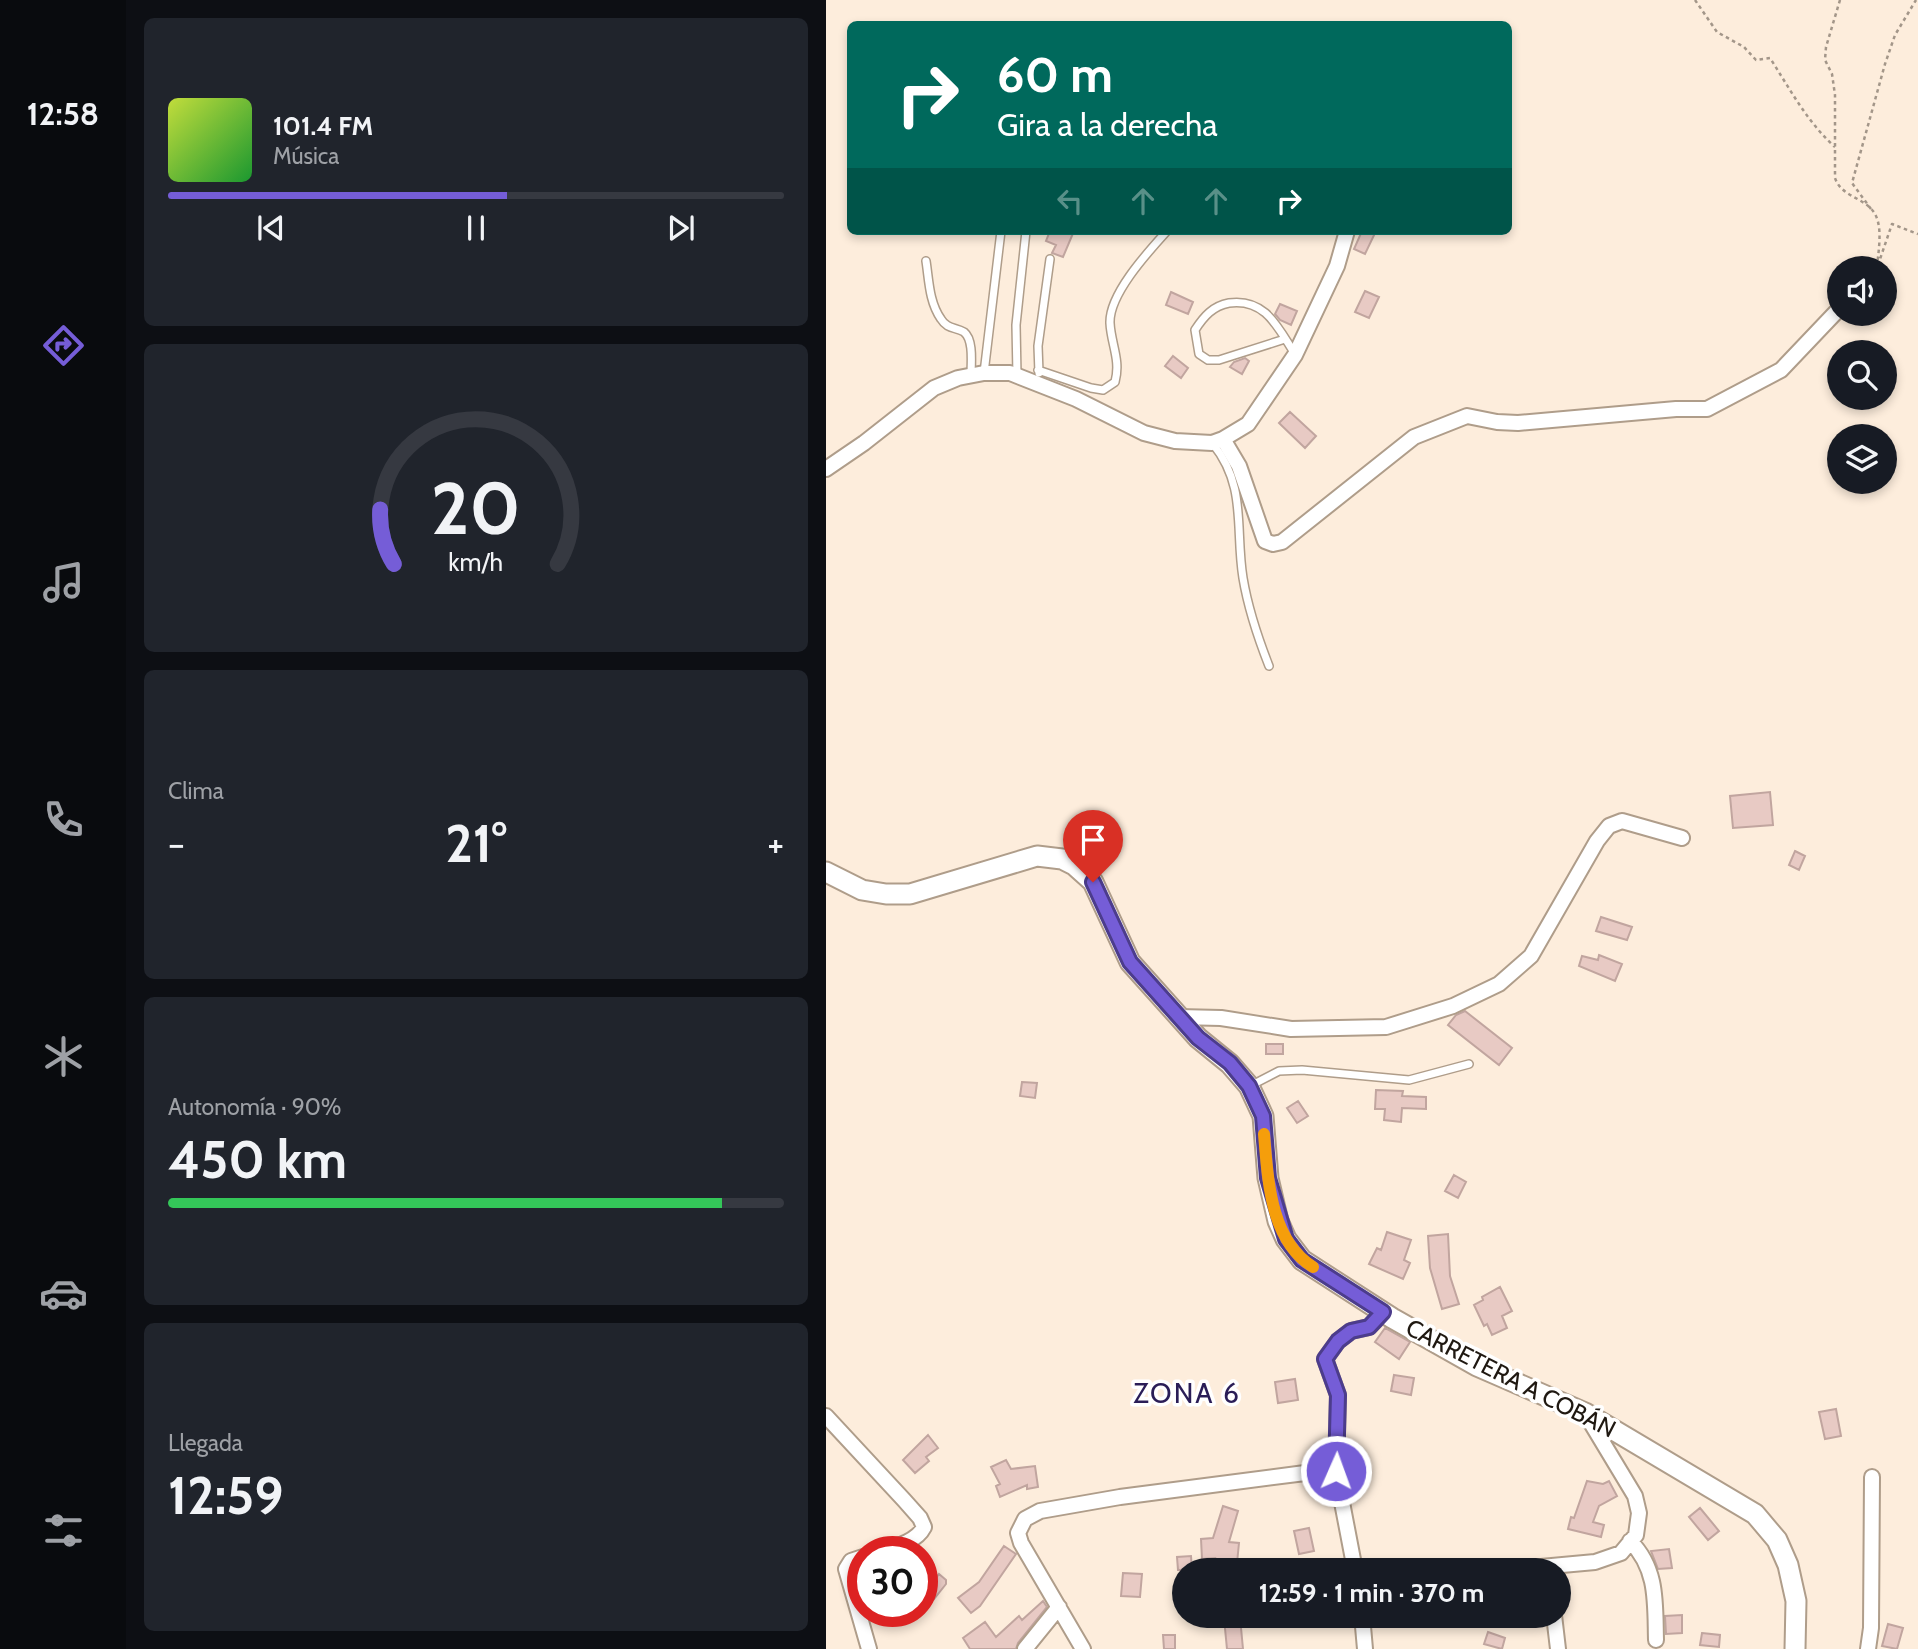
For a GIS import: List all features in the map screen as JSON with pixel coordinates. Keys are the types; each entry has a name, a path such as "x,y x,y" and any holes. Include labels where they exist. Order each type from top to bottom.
{"street":[{"path":"826,469 934,388 978,374 1010,373 1039,377 1144,433 1175,441 1218,441 1248,424 1295,355 1337,266 1346,235"},
{"path":"1218,441 1239,466 1265,541 1273,544 1282,542 1414,437 1436,427 1467,416 1518,423 1676,409 1707,409 1781,370 1827,322"},
{"path":"1179,1017 1221,1017 1291,1029 1386,1027 1442,1010 1499,984 1531,956 1597,841 1609,826 1622,821 1682,838"},
{"name":"CARRETERA A COBÁN","path":"826,872 862,891 910,894 1037,856 1062,859 1074,865 1093,882 1130,962 1198,1038 1230,1063 1249,1086 1263,1116 1268,1178 1286,1239 1302,1260 1383,1312 1477,1366 1585,1413 1755,1514 1777,1540 1788,1565 1796,1601 1795,1649"},
{"path":"1353,1558 1336,1471 1338,1395 1325,1359 1338,1341 1351,1331 1369,1327 1383,1312"},
{"path":"1571,1565 1595,1562 1621,1553 1636,1535 1639,1513 1635,1496 1585,1413"},
{"path":"826,1416 920,1517 924,1527 918,1536"},
{"path":"1083,1649 1018,1533 1025,1519 1040,1511 1120,1497 1336,1471"},
{"path":"1868,1649 1871,1628 1871,1477"},
{"path":"1630,1541 1640,1551 1649,1567 1655,1603 1656,1640"},
{"path":"1025,1649 1059,1607"},
{"path":"863,1627 869,1649"},
{"path":"1363,1628 1365,1649"},
{"path":"1556,1628 1558,1649"}],"lane":[{"path":"978,374 1000,235"},
{"path":"1017,376 1016,325 1026,235"},
{"path":"1050,259 1038,346 1039,377 1103,390 1115,382 1119,369 1110,324 1116,296 1163,235"},
{"path":"926,261 932,302 946,326 964,332 969,340 978,374"},
{"path":"1285,340 1219,360 1208,360 1199,354 1195,330 1205,315 1221,305 1245,301 1260,308 1275,324 1295,355"},
{"path":"1218,441 1238,499 1243,580 1257,637 1269,666"},
{"path":"1249,1086 1279,1071 1329,1072 1409,1080 1469,1063"}],"path":[{"path":"1695,0 1717,32 1744,47 1756,60 1770,58 1801,108 1835,147"},
{"path":"1840,0 1826,47 1825,60 1832,74 1835,94 1834,165 1838,187 1873,211"},
{"path":"1877,256 1878,223 1873,211 1852,183 1895,35 1916,0"},
{"path":"1881,256 1892,224 1918,234"}],"building":[{"path":"1048,235 1072,235 1063,257 1052,253 1056,245 1046,241"},
{"path":"1360,235 1374,235 1365,254 1354,249"},
{"path":"1365,291 1379,297 1369,318 1355,312"},
{"path":"1171,292 1193,302 1188,314 1166,305"},
{"path":"1280,304 1297,311 1291,325 1280,320 1275,314"},
{"path":"1173,356 1188,368 1181,378 1165,366"},
{"path":"1245,358 1249,361 1242,374 1230,367 1234,362"},
{"path":"1290,412 1316,436 1305,448 1279,423"},
{"path":"1770,792 1773,825 1733,828 1730,796"},
{"path":"1795,851 1805,856 1799,870 1789,865"},
{"path":"1601,917 1632,927 1627,940 1596,931"},
{"path":"1599,955 1622,964 1615,981 1579,966 1582,956 1598,960"},
{"path":"1465,1011 1512,1048 1499,1065 1448,1025 1456,1015"},
{"path":"1266,1044 1283,1044 1283,1054 1266,1054"},
{"path":"1022,1082 1037,1083 1035,1098 1020,1096"},
{"path":"1376,1090 1403,1091 1402,1096 1426,1097 1426,1109 1402,1108 1401,1122 1384,1120 1385,1109 1375,1109"},
{"path":"1298,1101 1308,1116 1297,1123 1287,1108"},
{"path":"1454,1175 1466,1182 1458,1198 1445,1191"},
{"path":"1387,1232 1411,1240 1404,1260 1410,1263 1403,1279 1369,1264 1377,1248 1381,1250"},
{"path":"1448,1234 1450,1276 1459,1304 1442,1309 1430,1268 1428,1236"},
{"path":"1500,1287 1512,1311 1502,1316 1507,1328 1492,1335 1487,1324 1484,1326 1474,1305"},
{"path":"1385,1328 1410,1342 1399,1359 1375,1342"},
{"path":"1394,1375 1414,1378 1411,1395 1391,1391"},
{"path":"1295,1379 1298,1400 1278,1403 1275,1382"},
{"path":"1836,1409 1841,1436 1825,1439 1819,1412"},
{"path":"928,1435 938,1448 926,1457 929,1461 915,1473 903,1460"},
{"path":"1006,1460 1011,1469 1035,1466 1038,1487 1027,1489 1027,1485 1000,1497 996,1486 1000,1484 991,1467"},
{"path":"1587,1481 1603,1484 1609,1481 1617,1496 1599,1506 1593,1522 1604,1525 1601,1537 1568,1529"},
{"path":"1223,1506 1238,1511 1229,1542 1239,1543 1238,1558 1202,1558 1201,1539 1213,1538"},
{"path":"1700,1508 1719,1531 1708,1540 1689,1517"},
{"path":"1309,1528 1314,1551 1299,1554 1294,1531"},
{"path":"1004,1546 1016,1554 980,1606 971,1613 958,1598 979,1582"},
{"path":"1669,1549 1672,1568 1658,1569 1651,1551"},
{"path":"1123,1573 1142,1574 1140,1597 1121,1596"},
{"path":"938,1575 946,1580 946,1584 938,1594"},
{"path":"1043,1601 1047,1607 1016,1649 970,1649 963,1638 985,1622 996,1637 1019,1616 1022,1620"},
{"path":"1682,1615 1682,1633 1666,1634 1665,1616"},
{"path":"1888,1624 1903,1628 1897,1649 1882,1646"},
{"path":"1225,1628 1241,1628 1243,1649 1227,1649"},
{"path":"1488,1632 1505,1638 1502,1649 1484,1644"},
{"path":"1702,1633 1720,1635 1719,1647 1700,1645"},
{"path":"1163,1635 1175,1635 1175,1649 1164,1649"}],"slow traffic":[{"path":"1264,1134 1268,1178 1278,1220 1286,1239 1302,1260 1313,1267"}],"district":[{"name":"ZONA 6","path":"1187,1393"}],"route":[{"path":"1093,882 1130,962 1198,1038 1230,1063 1249,1086 1263,1116 1268,1178 1278,1220 1286,1239 1302,1260 1383,1312 1369,1327 1351,1331 1338,1341 1325,1359 1338,1395 1336,1471"}]}
